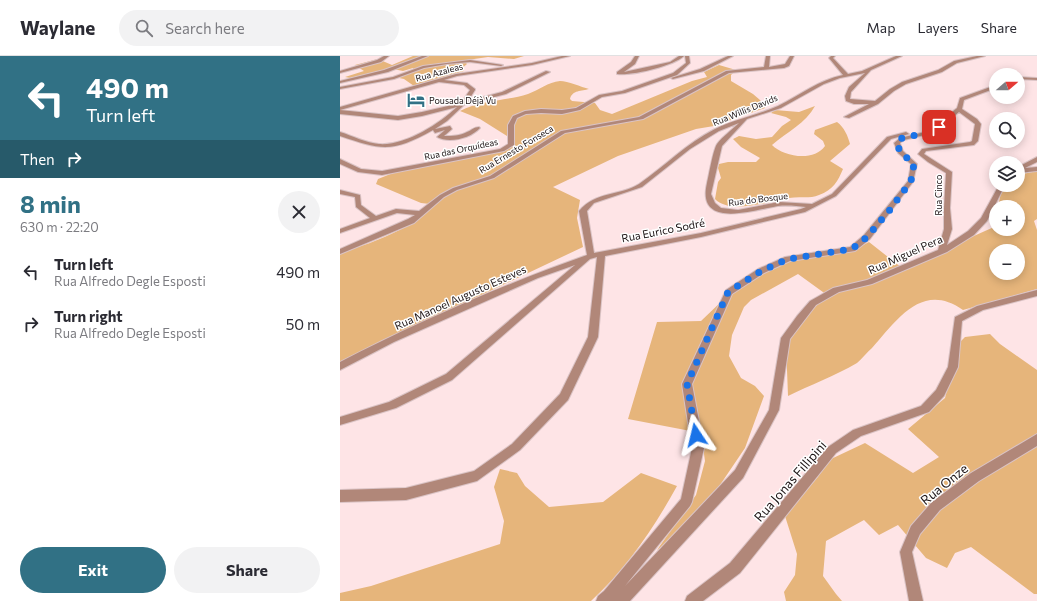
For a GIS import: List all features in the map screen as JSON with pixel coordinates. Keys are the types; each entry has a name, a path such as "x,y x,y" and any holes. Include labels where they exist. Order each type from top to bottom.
{"street":[{"path":"340,72 379,61 386,56"},
{"path":"340,82 386,71 426,56"},
{"name":"Rua Azaleas","path":"340,110 436,80 464,73 522,66 535,66 568,56"},
{"path":"637,56 633,63 619,73 626,73 671,63 682,56"},
{"name":"Rua das Orquídeas","path":"340,161 346,166 366,173 382,173 502,150 511,145 511,125 516,117 525,113 541,111 562,112 578,109 601,96 623,92 675,74 688,64 687,56"},
{"path":"644,90 658,83 702,70 731,56"},
{"path":"766,69 768,56"},
{"name":"Rua Ernesto Fonseca","path":"340,252 411,221 442,196 455,189 492,176 563,132 641,118 728,72 782,67 787,65 792,56"},
{"path":"832,56 831,58 847,76"},
{"name":"Rua Willis Davids","path":"596,255 584,211 592,202 640,186 688,148 717,130 748,117 779,108 822,83 871,68 900,56"},
{"path":"847,118 876,103 892,90 904,83 940,71 956,62 984,56"},
{"path":"340,88 384,80 431,65 452,62 470,61 522,66"},
{"path":"871,68 854,84 846,96 848,100 854,102 876,103"},
{"path":"340,110 398,118 422,114 504,93 545,71"},
{"path":"1025,78 1037,79"},
{"path":"340,134 381,146 401,143 430,131 462,103 472,92 472,88 465,84 436,80"},
{"name":"Rua Eurico Sodré","path":"340,421 392,405 449,377 596,255 701,235 803,211 834,195 889,138 939,127 959,109 962,99 989,89"},
{"name":"Rua Cinco","path":"941,252 948,229 947,208 949,172 930,162 921,154 924,150 972,144 975,141 978,124 975,120 959,109"},
{"name":"Rua do Bosque","path":"748,117 719,146 708,194 709,200 716,208 730,212 781,204 801,204 814,206"},
{"path":"430,131 436,131 448,127 449,129 440,136 448,138 463,135 477,128"},
{"path":"603,601 609,596 686,502 698,448 687,384 728,292 761,271 788,259 852,249 862,241 889,211 911,181 914,164 900,152 897,143 902,138 931,132 939,127"},
{"path":"1025,167 1037,159"},
{"path":"1025,170 1037,169"},
{"path":"340,192 358,196 358,206 374,218"},
{"name":"Rua Miguel Pera","path":"621,601 739,474 774,410 786,338 813,303 836,290 869,282 941,252 971,232 984,219 998,192"},
{"path":"340,231 374,218 399,211 420,214"},
{"path":"340,496 406,494 477,476 516,447 564,397 593,337 596,255"},
{"name":"Rua Manoel Augusto Esteves","path":"340,366 391,340 535,276 596,255"},
{"name":"Rua Jonas Fillipini","path":"692,601 734,568 832,450 857,433 925,409 940,393 953,367 958,320 980,308 1037,293"},
{"name":"Rua Onze","path":"916,601 906,552 915,530 936,506 975,477 1035,442 1037,439"}],"shaded area":[{"path":"413,56 524,56 514,59 488,57 467,60 465,62 467,64 461,69 464,71 414,86 404,79 399,78 415,71 413,68 403,71 393,69 350,78 345,77 364,71 355,65 378,59 392,65"},
{"path":"719,65 736,70 731,75 731,81 753,94 760,100 765,108 714,126 696,129 618,156 553,187 580,200 577,218 583,247 340,362 340,250 356,248 400,230 416,221 430,204 421,203 376,184 378,179 398,171 501,152 508,148 507,136 480,119 460,111 476,105 528,94 548,84 563,81 589,89 578,91 573,94 570,99 572,101 595,103 600,110 612,114 692,81 707,77 704,72"},
{"path":"815,106 807,117 772,145 777,149 791,155 807,156 820,151 825,146 823,141 814,134 815,130 837,122 842,126 850,144 830,161 843,169 837,181 828,191 816,196 789,198 740,207 722,204 715,199 718,182 721,178 718,168 719,164 728,162 756,162 760,158 741,147 733,139 739,136 756,139 772,137 782,126 791,120 771,113 775,110 799,112"},
{"path":"1037,171 1037,219 1034,221 1037,230 1037,289 963,310 948,302 935,300 923,302 901,316 857,363 788,396 786,343 802,320 827,295 798,274 751,300 744,307 732,335 729,356 741,378 755,386 764,396 745,448 697,519 657,550 696,495 705,461 701,433 628,419 657,322 701,321 725,298 760,274 789,262 853,250 869,242 902,268 989,229 989,236 1025,236 1025,200 999,200 1001,192 1025,192 1025,174"},
{"path":"990,334 1000,344 1037,370 1037,594 1034,594 971,547 955,553 947,568 926,558 898,525 879,535 864,520 826,541 823,576 842,601 786,601 784,592 795,575 797,554 785,516 831,459 865,443 913,473 939,457 908,429 945,398 959,343 965,337"},
{"path":"500,469 517,473 525,486 549,507 603,502 641,473 677,486 659,517 628,562 591,601 340,601 340,593 371,586 500,544 504,521 494,487"}],"place":[{"name":"Pousada Déjà Vu","path":"416,100"}],"route":[{"path":"696,435 687,384 728,292 761,271 788,259 852,249 867,237 889,211 911,181 914,164 900,152 897,143 902,138 931,132 939,127"}]}
